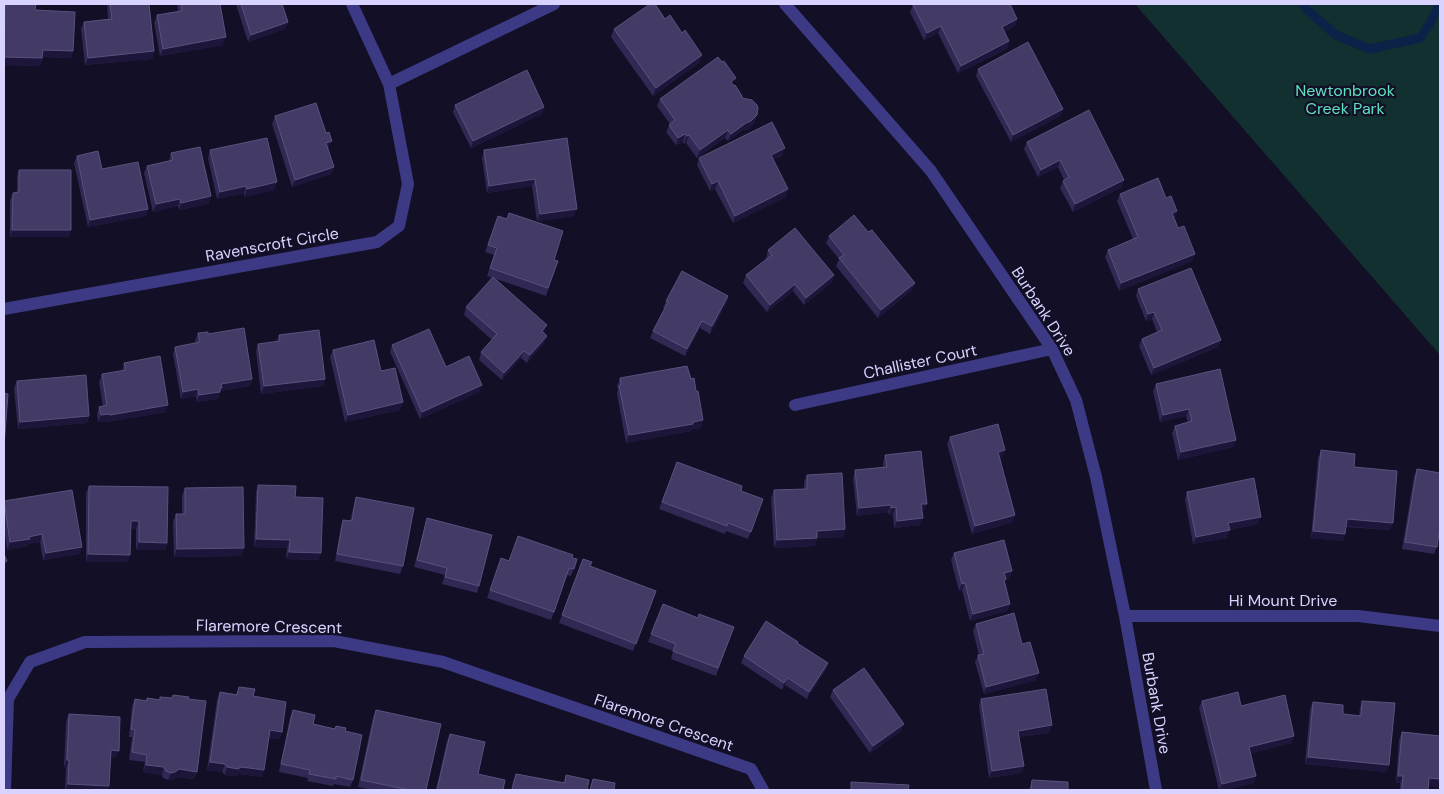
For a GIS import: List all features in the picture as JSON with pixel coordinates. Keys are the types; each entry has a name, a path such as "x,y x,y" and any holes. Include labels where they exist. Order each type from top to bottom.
{"street":[{"name":"Ravenscroft Circle","path":"4,309 377,242 399,226 408,184 389,84 352,4"},
{"path":"389,84 554,4"},
{"name":"Burbank Drive","path":"785,4 931,171 1052,349 1076,400 1096,477 1125,616 1156,790"},
{"name":"Challister Court","path":"795,405 1052,349"},
{"name":"Hi Mount Drive","path":"1125,616 1358,616 1440,626"},
{"name":"Flaremore Crescent","path":"5,790 8,699 30,662 84,642 314,641 334,641 444,662 752,769 764,790"}],"green space":[{"name":"Newtonbrook Creek Park","path":"1135,4 1440,4 1440,355"}],"building":[{"path":"5,4 36,4 35,10 75,12 73,51 43,50 42,58 4,57"},
{"path":"110,4 149,4 154,51 88,58 84,22 112,19"},
{"path":"181,4 220,4 226,37 163,49 157,15 182,11"},
{"path":"241,4 282,4 288,22 251,35"},
{"path":"650,4 655,4 665,19 670,15 682,33 685,30 702,55 656,88 614,29"},
{"path":"1010,4 1017,19 1002,27 1009,41 961,66 941,26 927,33 913,5"},
{"path":"1028,42 1063,109 1013,135 978,69"},
{"path":"718,57 722,62 724,61 736,78 731,82 735,85 742,98 752,100 757,105 757,115 731,134 728,130 700,150 689,135 685,134 678,138 669,125 675,120 660,99"},
{"path":"527,70 544,107 473,141 455,105"},
{"path":"316,103 326,133 329,132 332,141 326,143 334,167 295,180 275,116"},
{"path":"1089,110 1124,180 1075,204 1063,181 1069,177 1060,160 1041,170 1027,142"},
{"path":"772,122 785,148 771,155 788,189 735,216 718,181 712,184 699,158"},
{"path":"267,138 277,182 247,189 246,186 220,192 210,150"},
{"path":"567,138 577,209 540,214 535,179 489,186 484,150"},
{"path":"200,147 211,196 181,203 180,199 156,204 147,166 173,160 171,153"},
{"path":"98,151 102,169 138,162 148,209 90,220 77,156"},
{"path":"19,170 71,170 71,230 12,230 13,193 19,192"},
{"path":"1158,178 1166,198 1171,196 1177,211 1172,213 1178,228 1184,226 1195,254 1121,283 1108,250 1138,237 1120,194"},
{"path":"509,213 563,231 554,260 558,261 548,288 490,268 497,248 488,245 498,216 507,219"},
{"path":"854,215 868,232 872,230 915,283 881,310 839,258 844,255 829,236"},
{"path":"795,228 834,275 806,298 795,284 770,305 746,275 772,255 768,250"},
{"path":"1191,268 1221,340 1154,368 1142,339 1162,330 1154,312 1148,314 1138,289"},
{"path":"682,271 728,296 712,326 702,321 687,349 653,331"},
{"path":"493,277 547,325 542,331 547,336 530,355 524,351 504,373 481,352 497,334 466,307"},
{"path":"244,328 252,379 221,384 220,392 199,395 198,389 183,392 175,347 200,342 198,333 208,332 208,334"},
{"path":"429,329 446,367 469,356 482,385 422,412 392,345"},
{"path":"319,330 325,379 264,386 258,344 280,341 279,335"},
{"path":"374,340 381,371 395,368 403,402 348,415 333,350"},
{"path":"160,356 168,405 101,415 99,407 107,405 102,374 126,370 124,363"},
{"path":"687,366 691,379 694,378 696,391 698,391 703,420 693,422 693,424 629,435 619,386 621,384 620,378"},
{"path":"1220,369 1236,440 1181,452 1175,426 1192,421 1189,409 1163,415 1156,384"},
{"path":"86,375 89,416 20,422 17,381"},
{"path":"4,393 8,394 4,446"},
{"path":"998,424 1005,450 998,452 1015,515 975,526 950,437"},
{"path":"1321,450 1355,454 1354,467 1397,471 1393,523 1347,519 1345,534 1313,531"},
{"path":"921,451 927,504 921,504 923,518 897,521 896,507 891,508 891,505 859,508 855,470 887,467 885,455"},
{"path":"677,462 742,486 741,491 763,499 751,532 728,523 727,526 662,502"},
{"path":"1417,469 1440,473 1440,532 1437,547 1405,542"},
{"path":"842,473 845,529 817,531 817,538 777,540 774,490 807,489 807,475"},
{"path":"1254,478 1261,517 1228,523 1230,530 1196,537 1187,492"},
{"path":"258,485 296,486 295,497 323,498 321,553 289,552 290,540 256,539"},
{"path":"89,486 168,487 167,543 139,542 139,521 131,521 130,555 88,554"},
{"path":"243,487 244,548 177,549 176,514 185,514 185,488"},
{"path":"72,490 82,547 46,553 42,534 29,537 30,539 10,542 4,501"},
{"path":"356,497 414,508 403,566 337,554 343,520 352,521"},
{"path":"427,518 492,535 479,586 445,577 447,568 417,560"},
{"path":"518,536 573,555 572,558 577,559 574,569 569,568 554,612 490,590 501,558 509,561"},
{"path":"1004,540 1012,571 1004,573 1010,604 973,614 965,583 962,584 954,553"},
{"path":"583,559 592,562 590,566 656,591 636,644 562,615"},
{"path":"663,604 698,618 699,614 734,627 718,668 673,651 676,644 651,634"},
{"path":"1014,613 1022,644 1030,642 1039,673 986,687 978,655 984,654 976,624"},
{"path":"766,621 828,663 809,692 788,678 784,683 744,656"},
{"path":"864,668 904,724 873,746 833,690"},
{"path":"239,687 255,689 253,696 286,702 282,732 270,730 264,770 241,767 238,769 227,767 225,764 210,762 220,692 237,695"},
{"path":"1046,689 1052,725 1018,731 1024,766 992,771 981,699"},
{"path":"1238,692 1241,706 1285,695 1294,736 1249,747 1256,776 1222,784 1202,701"},
{"path":"173,695 206,701 197,772 179,769 171,773 166,771 164,767 146,765 147,755 132,752 135,730 131,729 135,699 147,701 147,698 160,700 160,697 172,698"},
{"path":"1362,701 1395,703 1389,765 1308,757 1313,702 1343,705 1343,714 1361,716"},
{"path":"293,710 315,715 313,724 335,729 336,726 346,728 345,731 362,735 353,780 336,776 336,779 309,774 310,770 281,764"},
{"path":"376,710 441,724 426,790 410,790 361,780"},
{"path":"69,714 120,717 119,751 111,750 109,786 68,784"},
{"path":"1402,732 1440,736 1440,779 1429,778 1428,790 1402,790 1403,776 1398,776"},
{"path":"450,734 485,742 478,774 505,780 503,790 437,790"},
{"path":"516,774 565,783 566,775 589,780 587,790 512,790"},
{"path":"593,779 615,783 614,790 590,790"},
{"path":"1032,780 1068,782 1068,790 1031,790"},
{"path":"851,782 909,785 908,790 851,790"}],"waterway":[{"path":"1303,4 1306,9 1336,35 1370,49 1420,38 1431,22 1439,4"}]}
